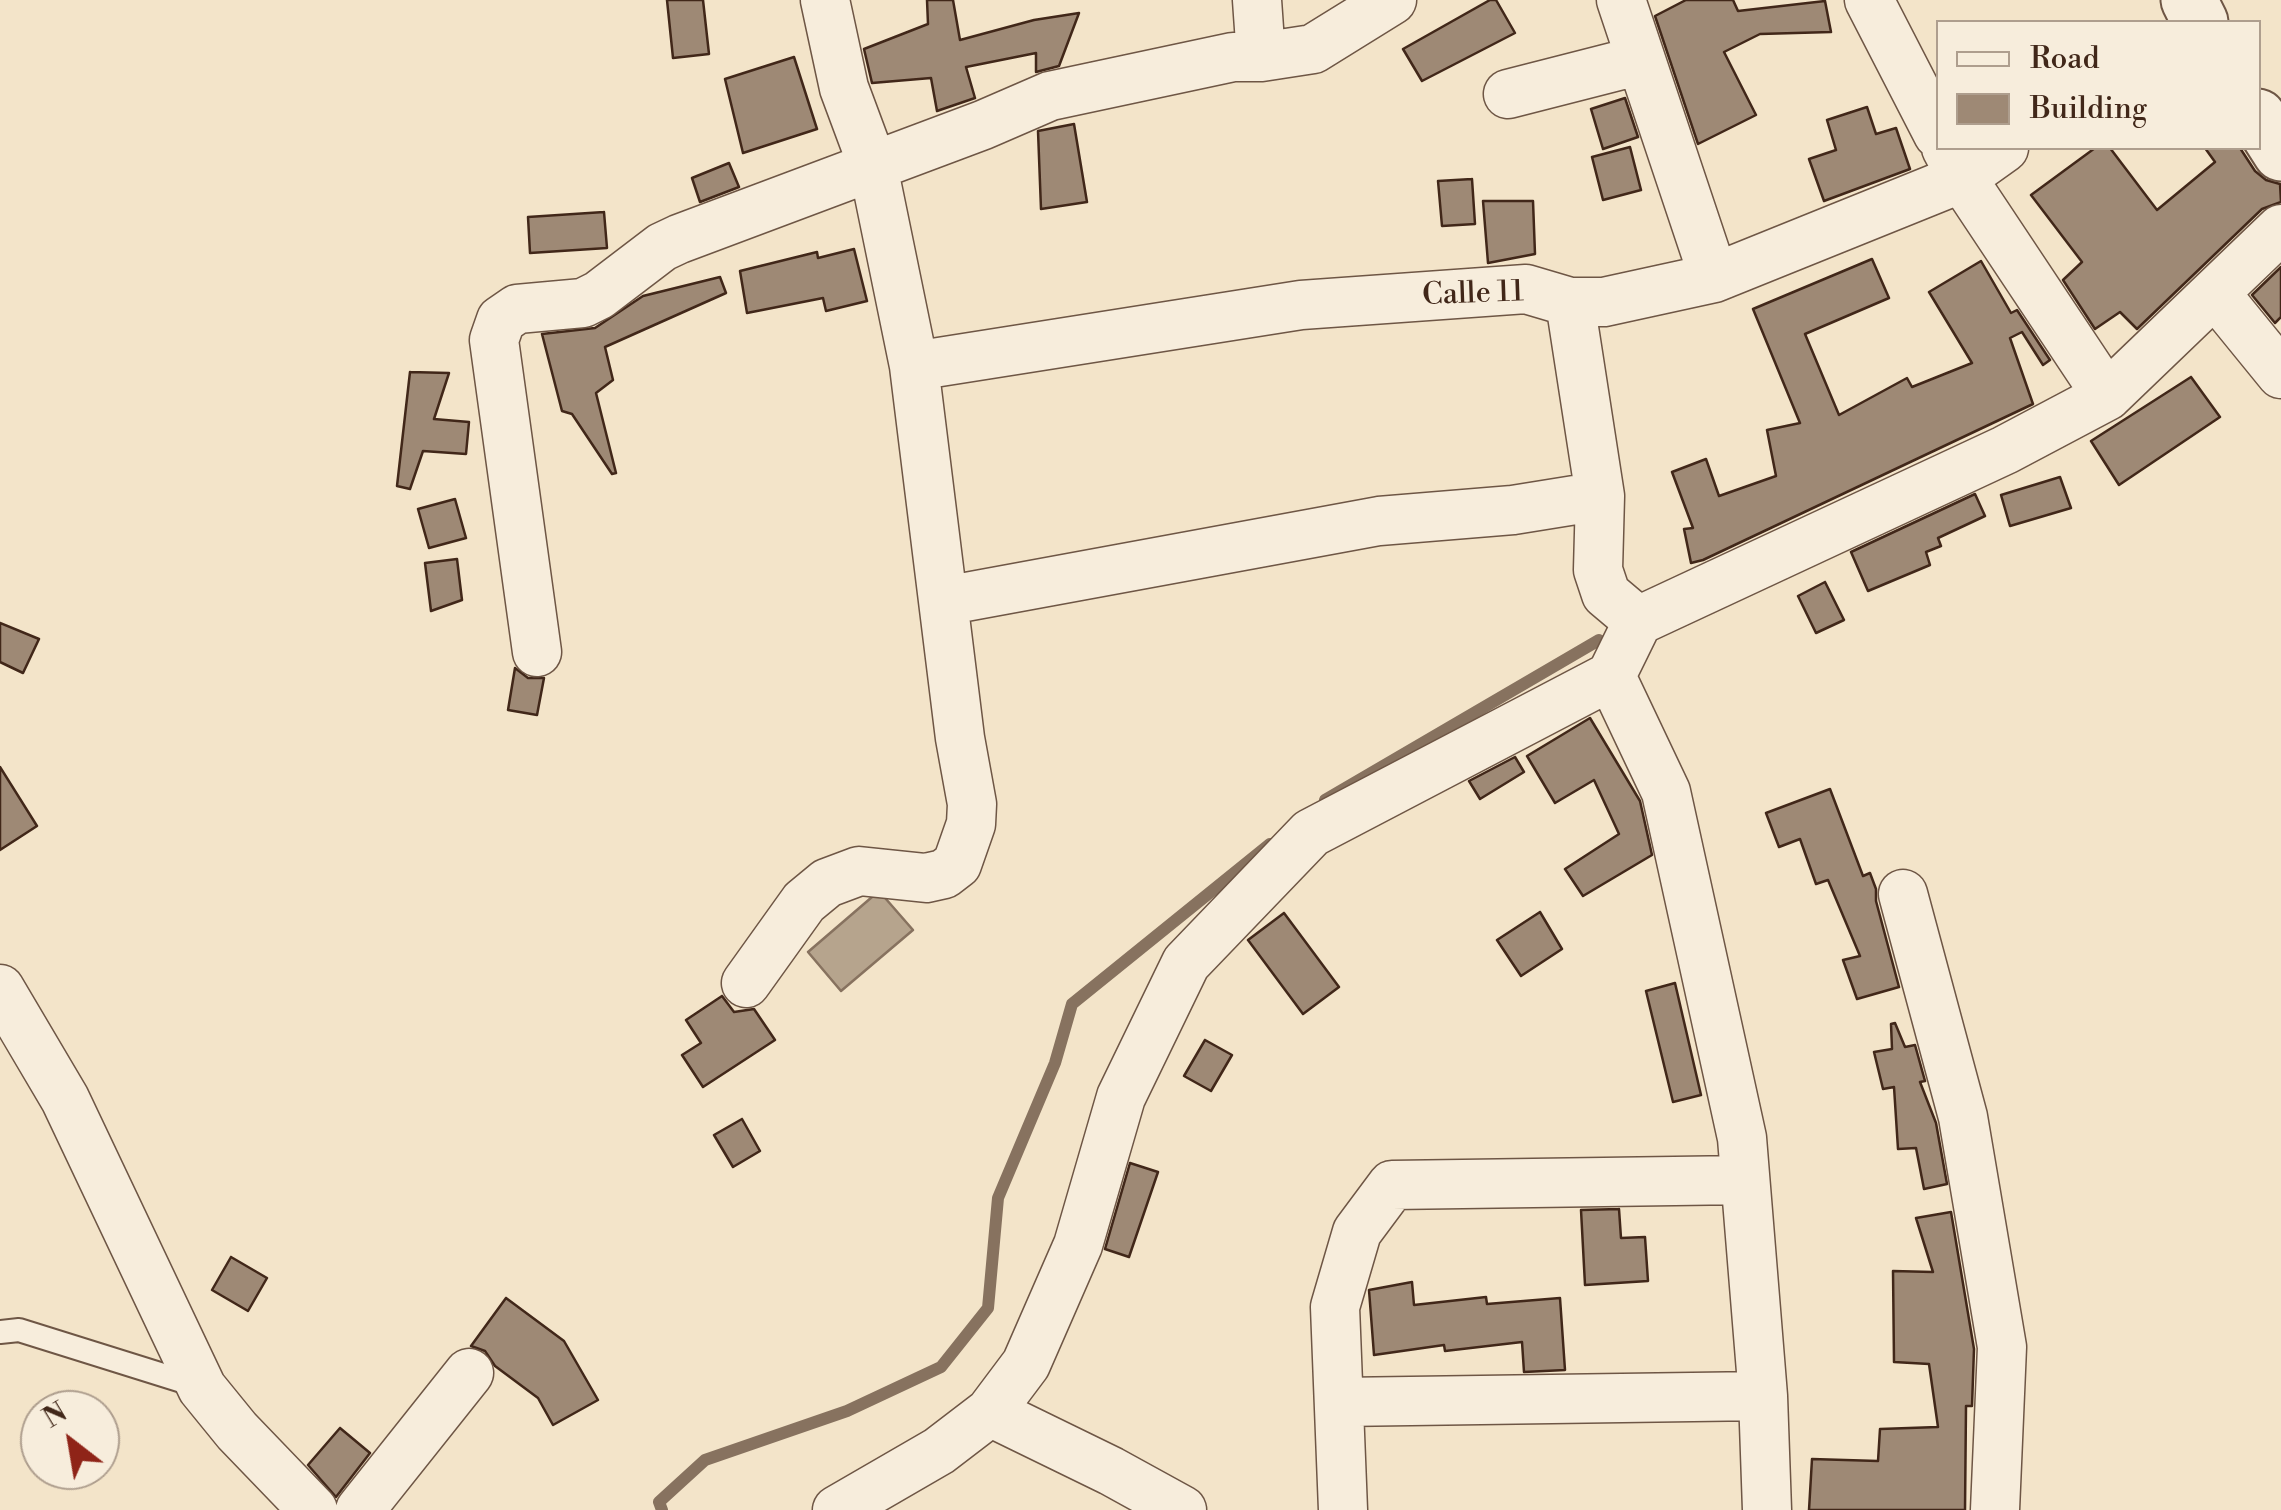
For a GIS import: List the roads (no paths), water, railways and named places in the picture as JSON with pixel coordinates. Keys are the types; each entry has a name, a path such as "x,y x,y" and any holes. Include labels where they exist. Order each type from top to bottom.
{"street":[{"path":"746,982 804,902 827,882 860,872 926,878 944,874 957,864 971,824 972,804 960,738 914,366 873,166 844,88 825,0"},
{"path":"1257,0 1261,57"},
{"path":"537,652 494,340 501,320 517,308 583,303 662,246 1050,96 1233,57 1313,50 1392,0"},
{"path":"1621,0 1714,278"},
{"path":"1870,0 1936,130"},
{"path":"1508,94 1641,60"},
{"path":"2261,122 2281,153"},
{"name":"Calle 11","path":"914,366 1301,305 1526,289 1570,302 1604,302 1714,278 1954,163 1997,150"},
{"path":"1954,163 2107,396"},
{"path":"837,1510 939,1451 990,1412 1026,1364 1078,1245 1121,1097 1186,963 1311,833 1611,676 1638,621 2005,450 2107,396 2281,229"},
{"path":"2215,292 2281,374"},
{"path":"1570,302 1600,496 1598,570 1606,594 1638,621"},
{"path":"944,601 1378,521 1513,510 1600,496"},
{"path":"1611,676 1666,792 1742,1138 1763,1396 1767,1510"},
{"path":"1903,894 1963,1117 2002,1347 1995,1510"},
{"path":"0,989 65,1099 202,1388 237,1431 314,1510"},
{"path":"1342,1510 1335,1307 1358,1232 1392,1186 1745,1180"},
{"path":"360,1510 469,1373"},
{"path":"1340,1402 1763,1396"},
{"path":"990,1412 1111,1470 1182,1510"}],"lane":[{"path":"0,1332 19,1330 202,1388"}],"waterway":[{"path":"1325,800 1599,640"},
{"path":"662,1510 659,1502 705,1460 847,1411 941,1367 988,1308 998,1198 1055,1063 1072,1004 1270,844"}]}
